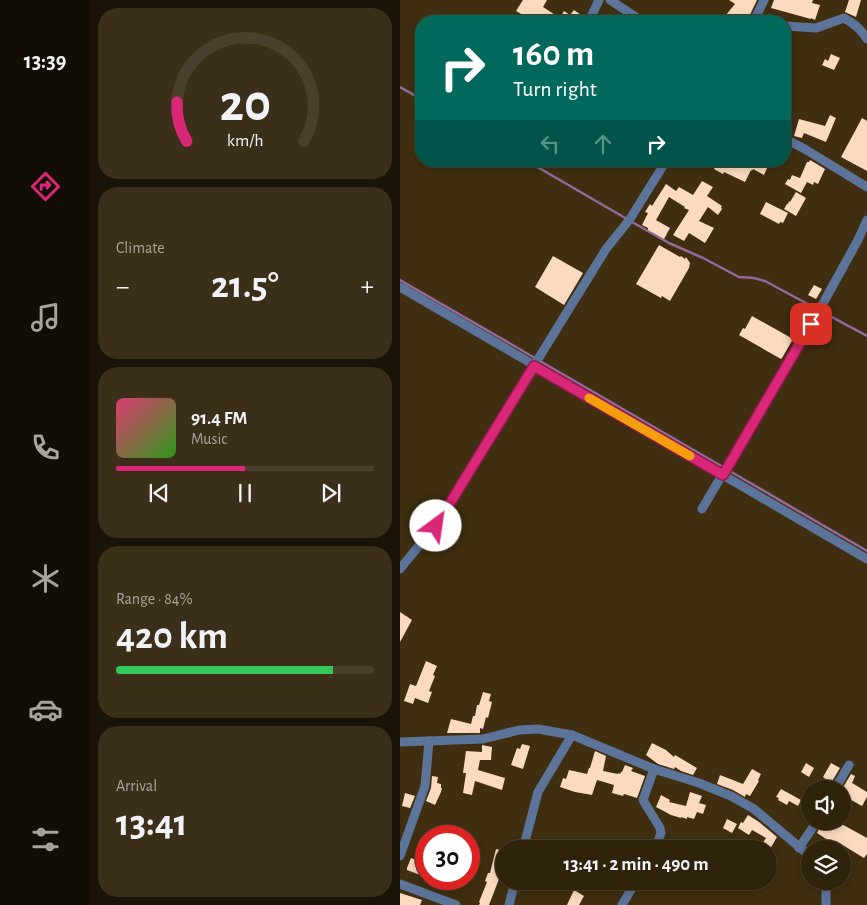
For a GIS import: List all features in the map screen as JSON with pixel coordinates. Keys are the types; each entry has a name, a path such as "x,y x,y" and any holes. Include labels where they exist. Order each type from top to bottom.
{"street":[{"path":"592,15 599,0"},
{"path":"610,0 633,15"},
{"path":"757,15 764,0"},
{"path":"791,26 816,28 844,18 852,23 867,39"},
{"path":"791,142 867,187"},
{"path":"400,569 436,526 606,249 630,219 662,167"},
{"path":"702,509 821,308 867,220"},
{"path":"400,287 867,559"},
{"path":"400,742 483,739 519,730 538,730 572,735 654,769 699,783 730,796 754,809 799,848 811,830"},
{"path":"525,840 538,792 572,735"},
{"path":"400,856 425,786 429,741"},
{"path":"840,780 849,765"},
{"path":"654,769 643,800 660,828 661,833 658,840"},
{"path":"400,884 456,905"},
{"path":"509,905 513,890"},
{"path":"622,905 631,890"},
{"path":"826,890 826,905"}],"building":[{"path":"523,0 547,0 543,7 555,15 523,15 516,11"},
{"path":"729,0 757,0 750,15 726,15 735,4"},
{"path":"774,0 813,0 812,3 820,5 815,20 771,8"},
{"path":"849,0 861,0 856,17 845,12"},
{"path":"574,10 581,15 570,15"},
{"path":"564,11 570,15 562,15"},
{"path":"831,54 840,58 834,70 822,65 825,59 828,61"},
{"path":"830,115 836,118 826,142 804,133 802,138 794,136 799,119 825,126"},
{"path":"862,118 867,121 867,171 841,157"},
{"path":"810,160 825,169 818,184 814,182 813,185 807,182 801,193 785,184 792,175 800,178 807,162"},
{"path":"715,167 767,167 764,175 753,169 751,170 745,182 714,169"},
{"path":"702,181 713,187 707,196 722,206 718,215 708,207 699,221 714,228 705,243 689,233 684,241 673,235 689,210 669,197 656,220 670,228 664,239 642,225 648,213 645,212 650,204 652,206 666,184 676,191 679,187 693,195"},
{"path":"796,192 806,198 796,216 784,209"},
{"path":"766,202 788,213 783,223 780,222 779,224 760,214"},
{"path":"659,245 680,257 685,259 686,257 690,263 670,301 636,284"},
{"path":"553,256 583,273 564,305 535,287"},
{"path":"814,285 822,289 816,299 808,295"},
{"path":"752,316 793,339 781,359 739,335 743,328 745,329"},
{"path":"400,612 412,620 400,642"},
{"path":"426,661 437,666 429,691 432,692 428,703 415,698 413,704 404,701 410,684 416,686"},
{"path":"483,692 491,694 489,701 492,702 488,718 486,717 483,729 480,728 480,733 447,733 451,719 471,724"},
{"path":"652,743 666,750 674,757 675,755 697,768 693,775 675,767 674,769 658,764 646,755"},
{"path":"522,744 530,746 523,769 511,765 517,748 520,749"},
{"path":"482,745 492,747 491,760 480,760 478,770 505,778 502,790 475,781 472,795 463,793 466,773 463,773 466,751 482,752"},
{"path":"595,751 606,756 603,771 620,774 625,765 633,768 631,771 645,776 637,798 612,793 614,785 597,780 592,795 560,787 563,778 566,779 569,770 587,774"},
{"path":"806,763 814,768 809,777 801,772"},
{"path":"831,763 840,768 833,780 827,780 823,777"},
{"path":"752,769 761,774 750,796 746,794 745,797 717,784 720,775 743,784"},
{"path":"851,774 855,776 852,783 867,792 867,797 862,806 851,800 851,780 847,780"},
{"path":"432,776 438,777 437,783 441,784 442,788 435,805 426,801 431,788"},
{"path":"781,789 801,800 798,806 789,801 787,805 776,797"},
{"path":"690,792 702,796 699,803 706,805 703,814 697,812 694,819 671,815 656,807 661,795 670,800 669,802 686,806"},
{"path":"405,793 415,796 410,808 402,806"},
{"path":"748,815 777,837 775,840 765,840 766,838 752,830 749,835 738,828 741,822 743,823"},
{"path":"727,819 737,824 732,833 723,828"},
{"path":"851,829 867,838 867,854 864,858 851,850 851,840 828,840 817,833 818,830"},
{"path":"495,853 495,889 489,905 479,905 487,882 485,881 488,873 490,873"},
{"path":"411,858 415,860 415,873 407,870"},
{"path":"574,890 584,896 579,905 567,905"},
{"path":"400,893 422,900 420,905 400,905"}],"waterway":[{"path":"400,87 415,96"},
{"path":"537,167 627,219"},
{"path":"632,222 669,243 739,277 765,281 867,336"},
{"path":"400,280 535,358"},
{"path":"540,361 723,467"},
{"path":"728,470 867,551"}],"slow traffic":[{"path":"589,398 690,456"}],"route":[{"path":"436,526 534,366 723,475 811,324"}]}
